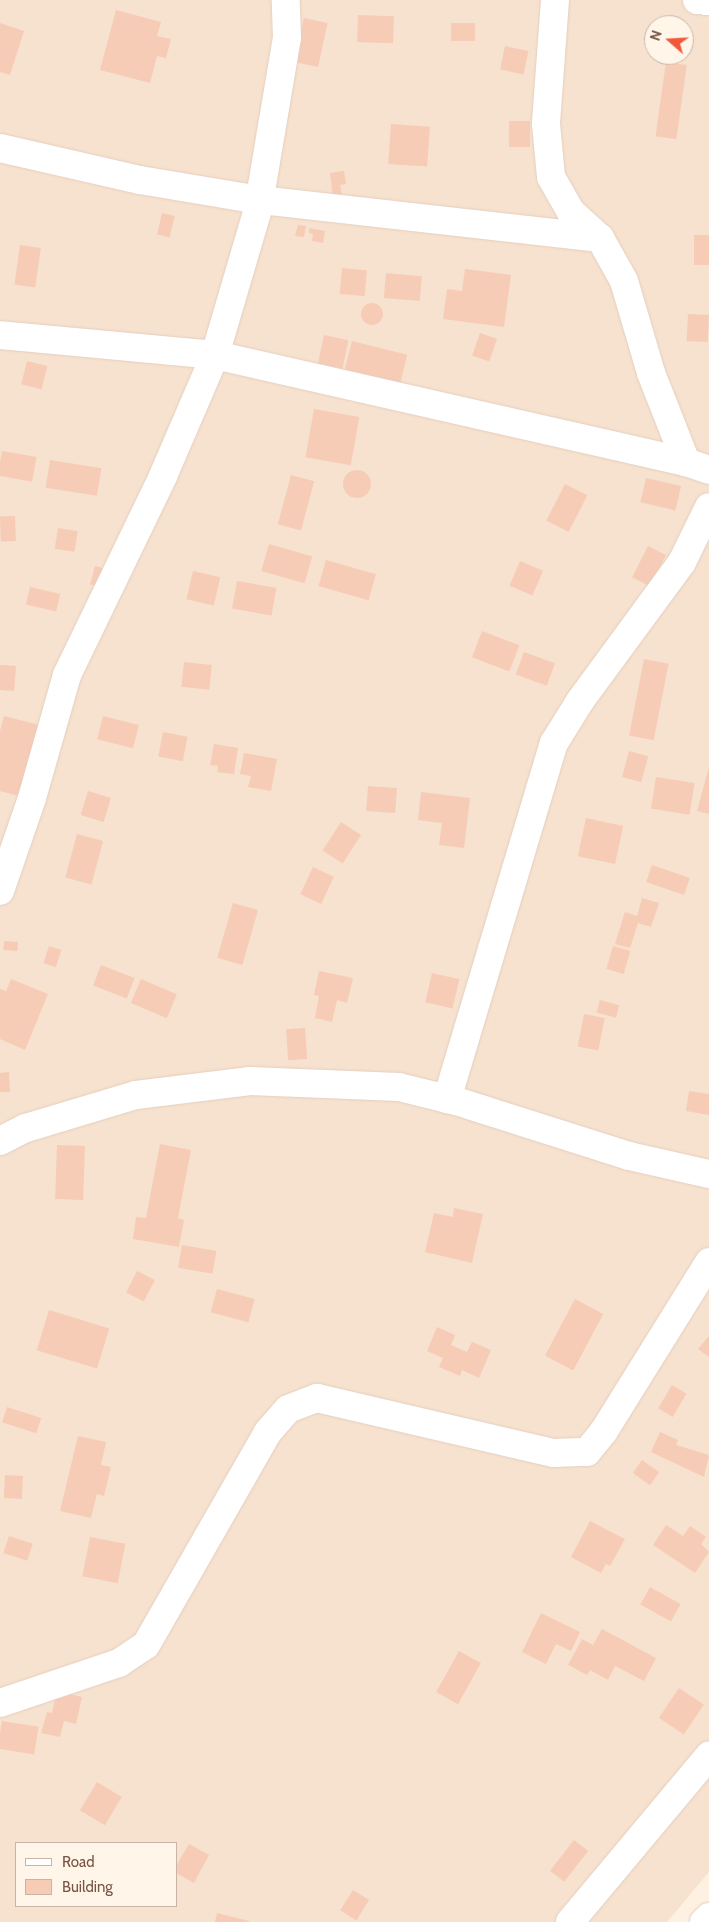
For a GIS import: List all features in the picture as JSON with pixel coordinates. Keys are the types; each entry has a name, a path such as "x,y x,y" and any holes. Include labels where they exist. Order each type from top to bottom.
{"street":[{"path":"0,891 32,798 67,675 162,476 216,356 260,200 287,38 286,0"},
{"path":"555,0 546,124 551,177 572,212 600,238 624,281 651,373 698,466"},
{"path":"697,0 709,1"},
{"path":"0,148 140,180 260,200 600,238"},
{"path":"0,336 216,356 698,466"},
{"path":"448,1099 554,743 580,701 682,562 709,507"},
{"path":"0,1141 26,1128 136,1095 250,1081 400,1087 448,1099 629,1156 709,1174"},
{"path":"0,1703 119,1662 146,1645 268,1432 288,1409 317,1398 554,1453 587,1452 604,1430 709,1262"},
{"path":"570,1922 709,1756"},
{"path":"704,1922 709,1917"}],"shaded area":[{"path":"0,0 709,0 709,1872 667,1922 0,1922"}],"building":[{"path":"116,10 161,22 157,36 171,39 166,58 157,56 150,83 100,70"},
{"path":"358,15 394,16 393,43 357,42"},
{"path":"304,18 327,23 318,67 295,62"},
{"path":"0,23 24,31 10,75 0,72"},
{"path":"451,23 475,23 475,41 451,41"},
{"path":"505,46 528,51 523,74 500,69"},
{"path":"666,65 687,65 676,139 656,136"},
{"path":"509,121 530,121 530,147 509,147"},
{"path":"391,124 430,127 427,167 388,164"},
{"path":"344,171 346,184 340,185 342,196 333,197 330,173"},
{"path":"162,213 175,216 170,237 157,234"},
{"path":"298,225 306,226 304,237 295,236"},
{"path":"309,228 325,231 323,243 312,241 313,234 309,233"},
{"path":"694,235 709,235 709,265 694,265"},
{"path":"20,245 41,248 35,288 14,285"},
{"path":"342,268 367,270 365,296 340,294"},
{"path":"465,269 511,275 504,327 443,319 447,289 462,291"},
{"path":"386,273 422,276 420,301 384,298"},
{"path":"372,303 380,306 383,314 380,322 372,325 364,322 361,314 364,306"},
{"path":"688,314 709,315 708,342 687,341"},
{"path":"480,333 497,339 489,362 472,356"},
{"path":"324,335 348,340 342,369 318,363"},
{"path":"352,341 407,355 400,383 345,369"},
{"path":"27,361 47,366 42,389 21,384"},
{"path":"314,409 359,417 351,465 305,457"},
{"path":"2,451 36,457 32,482 0,476"},
{"path":"50,460 101,468 97,496 46,488"},
{"path":"357,470 367,474 371,484 367,494 357,498 347,494 343,484 347,474"},
{"path":"291,475 314,481 301,530 278,524"},
{"path":"646,478 681,486 675,510 640,502"},
{"path":"565,484 587,495 569,532 546,521"},
{"path":"15,516 16,541 1,542 0,517"},
{"path":"58,528 78,531 74,552 55,549"},
{"path":"269,544 312,556 305,583 261,571"},
{"path":"648,546 666,555 650,586 632,577"},
{"path":"326,560 376,574 369,600 319,586"},
{"path":"520,561 543,571 532,596 509,586"},
{"path":"95,566 110,570 106,588 90,584"},
{"path":"193,571 220,577 214,606 186,599"},
{"path":"237,581 276,588 272,616 232,609"},
{"path":"30,587 60,594 56,612 26,605"},
{"path":"482,631 519,645 509,671 472,657"},
{"path":"524,652 555,663 547,686 516,675"},
{"path":"644,659 669,664 654,740 629,736"},
{"path":"184,662 212,665 209,690 181,687"},
{"path":"0,665 16,666 14,691 0,690"},
{"path":"4,716 43,726 23,797 0,791 0,731"},
{"path":"103,716 139,725 133,748 97,739"},
{"path":"163,732 188,737 183,761 158,757"},
{"path":"214,744 238,748 234,774 217,772 218,766 210,765"},
{"path":"629,751 648,756 641,782 622,777"},
{"path":"244,753 277,759 271,791 248,787 251,776 240,774"},
{"path":"709,767 709,814 697,811"},
{"path":"656,777 695,783 690,815 651,809"},
{"path":"368,786 397,788 395,813 366,811"},
{"path":"88,791 111,798 104,822 81,815"},
{"path":"421,792 470,798 464,848 439,845 442,823 418,820"},
{"path":"586,818 623,826 615,864 578,856"},
{"path":"341,822 361,835 343,864 322,851"},
{"path":"77,834 103,841 91,884 65,877"},
{"path":"652,865 690,878 684,895 646,882"},
{"path":"313,867 334,877 321,904 300,894"},
{"path":"642,898 659,903 651,927 638,923 630,948 615,944 625,912 637,916"},
{"path":"233,903 258,910 242,965 217,958"},
{"path":"4,941 18,942 17,951 3,950"},
{"path":"49,946 61,950 56,967 43,963"},
{"path":"613,946 630,951 624,974 606,969"},
{"path":"101,965 135,978 127,998 93,986"},
{"path":"319,971 353,978 347,1003 337,1000 332,1022 315,1018 319,996 314,995"},
{"path":"432,973 459,979 453,1009 425,1002"},
{"path":"11,979 48,994 25,1050 0,1039 0,989 6,991"},
{"path":"141,979 177,994 167,1018 131,1003"},
{"path":"600,1000 619,1005 616,1018 597,1013"},
{"path":"584,1014 605,1018 598,1050 578,1046"},
{"path":"305,1028 307,1059 288,1060 286,1029"},
{"path":"9,1072 10,1092 0,1092 0,1073"},
{"path":"689,1091 709,1094 709,1115 686,1111"},
{"path":"160,1144 191,1150 178,1218 184,1220 179,1247 133,1239 136,1217 146,1218"},
{"path":"57,1145 85,1146 83,1200 55,1199"},
{"path":"454,1208 483,1214 472,1263 425,1252 434,1213 453,1217"},
{"path":"182,1245 216,1251 212,1274 178,1268"},
{"path":"137,1271 155,1280 144,1301 126,1292"},
{"path":"217,1289 255,1299 248,1322 211,1312"},
{"path":"575,1299 603,1314 573,1371 545,1356"},
{"path":"49,1310 109,1328 97,1369 37,1350"},
{"path":"437,1327 455,1335 451,1345 467,1352 472,1342 491,1350 479,1378 462,1370 460,1376 439,1367 443,1358 427,1351"},
{"path":"709,1336 709,1357 698,1349"},
{"path":"672,1385 687,1394 673,1417 658,1408"},
{"path":"7,1407 41,1418 36,1433 2,1422"},
{"path":"660,1432 678,1440 676,1445 709,1455 704,1477 651,1452"},
{"path":"78,1436 106,1442 101,1465 111,1467 104,1496 97,1494 91,1518 60,1511"},
{"path":"642,1460 659,1472 650,1485 633,1473"},
{"path":"5,1475 23,1476 22,1499 4,1498"},
{"path":"590,1521 625,1539 610,1566 606,1564 601,1573 571,1557"},
{"path":"666,1525 683,1536 690,1526 706,1537 701,1544 709,1552 695,1573 653,1545"},
{"path":"9,1536 33,1544 27,1561 3,1553"},
{"path":"90,1537 125,1544 118,1583 82,1576"},
{"path":"650,1587 681,1604 671,1621 640,1604"},
{"path":"541,1613 580,1632 571,1651 556,1644 546,1664 522,1652"},
{"path":"602,1629 656,1658 644,1681 615,1666 608,1680 590,1670 587,1675 568,1665 582,1639 593,1645"},
{"path":"459,1651 481,1663 458,1704 436,1692"},
{"path":"679,1688 704,1705 684,1735 659,1718"},
{"path":"57,1691 82,1697 76,1724 64,1721 60,1737 41,1733 47,1712 52,1713"},
{"path":"2,1721 39,1727 34,1754 0,1749"},
{"path":"97,1782 122,1797 105,1825 80,1810"},
{"path":"574,1840 588,1851 564,1882 550,1871"},
{"path":"189,1844 209,1855 194,1883 178,1874 178,1863"},
{"path":"353,1890 369,1900 356,1920 340,1910"},
{"path":"217,1913 249,1921 249,1922 215,1922"}]}
